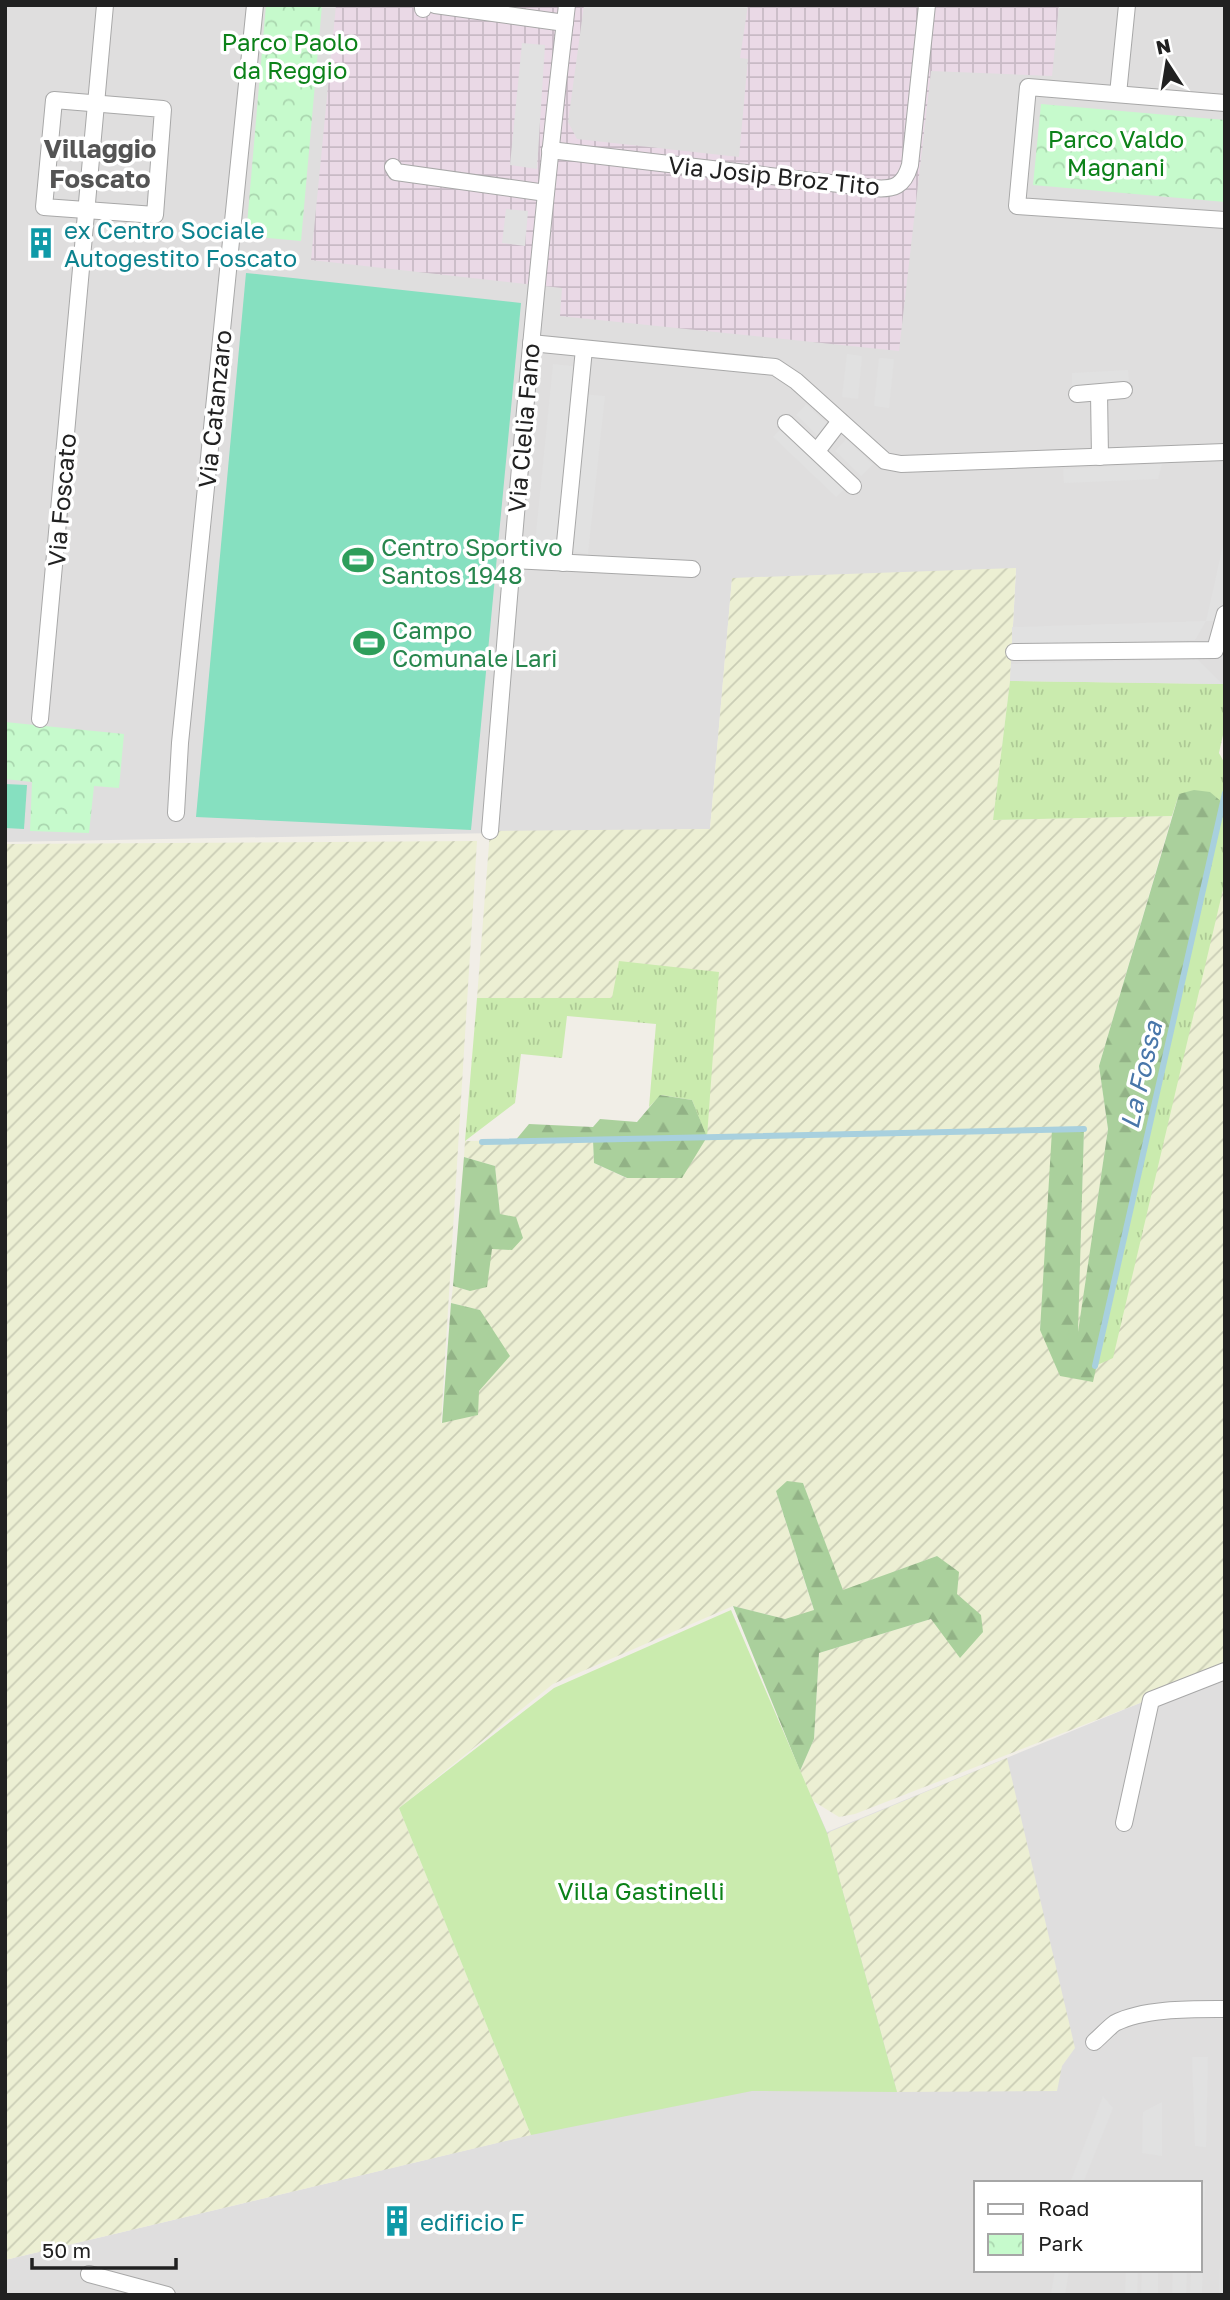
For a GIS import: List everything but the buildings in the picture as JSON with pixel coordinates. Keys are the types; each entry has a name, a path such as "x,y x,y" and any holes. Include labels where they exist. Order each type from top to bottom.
{"street":[{"name":"Via Foscato","path":"40,719 105,5"},
{"name":"Via Catanzaro","path":"176,813 181,734 254,5"},
{"name":"Via Clelia Fano","path":"490,831 531,343 567,5"},
{"name":"Via Josip Broz Tito","path":"550,150 886,190 899,185 906,176 909,165 927,5"},
{"path":"1118,94 1128,5"},
{"path":"427,6 565,23"},
{"path":"1225,103 1028,87 1017,206 1225,220"},
{"path":"54,100 96,103 163,108 156,215 44,207 54,100"},
{"path":"393,167 396,172 545,193"},
{"path":"531,343 775,367 796,381 885,461 901,464 1225,452"},
{"path":"563,563 584,348"},
{"path":"1077,394 1124,390"},
{"path":"1099,393 1100,457"},
{"path":"817,451 840,421"},
{"path":"786,423 853,486"},
{"path":"512,560 692,569"},
{"path":"1014,652 1215,650 1225,614"},
{"path":"1124,1823 1152,1700 1225,1671"},
{"path":"1094,2042 1116,2023 1163,2010 1225,2010"},
{"path":"89,2274 167,2295"}],"shaded area":[{"path":"5,5 1225,5 1225,684 1010,681 1016,569 732,579 710,829 5,842"},
{"path":"336,5 584,5 568,122 577,139 739,157 748,59 740,58 748,5 1059,5 1052,76 931,71 899,351 560,316 562,288 311,260"},
{"path":"522,43 545,45 537,169 510,165"},
{"path":"506,209 528,211 525,246 502,243"},
{"path":"847,354 862,356 858,399 842,397"},
{"path":"879,358 894,359 889,408 874,406"},
{"path":"553,364 582,367 580,394 605,396 588,554 564,550 551,553 535,543"},
{"path":"1128,370 1129,384 1072,388 1072,373"},
{"path":"806,404 829,425 818,436 796,415"},
{"path":"782,427 845,488 836,497 773,437"},
{"path":"846,439 873,464 861,476 835,451"},
{"path":"1162,464 1158,479 1064,483 1063,469"},
{"path":"1225,537 1225,602 1221,621 1206,621"},
{"path":"1206,621 1195,640 1012,644 1012,627"},
{"path":"1197,659 1222,684 1010,681 1011,664"},
{"path":"731,1614 827,1832 1225,1668 1225,2295 5,2295 5,2260 530,2135"},
{"path":"1192,2057 1208,2057 1206,2147 1195,2146"},
{"path":"1103,2096 1113,2108 1084,2181 1071,2181"},
{"path":"1162,2102 1162,2156 1142,2153 1143,2112"},
{"path":"1223,2179 1225,2295 1219,2295"},
{"path":"1202,2183 1205,2183 1202,2295 1190,2295 1191,2272 1202,2272"},
{"path":"1055,2272 1069,2272 1065,2295 1051,2295"},
{"path":"1126,2272 1138,2272 1137,2295 1125,2295"},
{"path":"1142,2272 1158,2272 1158,2295 1141,2295"},
{"path":"1173,2272 1187,2272 1186,2295 1172,2295"}],"green space":[{"name":"Parco Paolo da Reggio","path":"266,5 322,5 301,241 246,236"},
{"name":"Parco Valdo Magnani","path":"1041,104 1225,120 1225,202 1033,185"},
{"name":"Centro Sportivo Santos 1948","path":"246,273 521,303 471,830 196,817"},
{"path":"1016,568 1010,681 993,820 1172,816 1099,1066 1108,1129 1077,1342 1084,1130 1053,1130 1040,1330 1095,1366 1225,875 1225,1670 855,1814 839,1817 813,1801 800,1771 814,1739 819,1653 931,1619 957,1594 937,1556 843,1591 803,1483 776,1491 814,1611 785,1619 733,1606 553,1684 399,1808 531,2135 5,2260 5,844 477,841 441,1423 477,1415 480,1310 451,1303 453,1286 470,1291 492,1249 500,1215 495,1166 464,1157 465,1141 593,1140 594,1163 626,1178 682,1178 719,973 619,962 613,998 477,998 490,831 710,829 732,578"},
{"path":"1010,681 1225,684 1225,726 1219,753 1225,764 1225,881 1113,1358 1095,1366 1179,794 1172,816 993,820"},
{"path":"5,722 124,734 119,788 94,786 89,833 30,831 32,782 5,779"},
{"path":"5,784 27,785 24,829 5,828"},
{"path":"1194,790 1210,792 1223,803 1093,1382 1060,1376 1040,1330 1052,1130 1084,1129 1078,1332 1108,1129 1099,1066 1179,794"},
{"path":"619,961 719,972 707,1137 692,1100 661,1095 649,1107 656,1024 567,1016 562,1058 521,1054 515,1103 465,1141 477,998 612,998"},
{"path":"660,1095 692,1100 707,1137 682,1178 627,1178 594,1163 593,1140 514,1142 529,1124 593,1127 600,1119 637,1122"},
{"path":"464,1157 495,1166 500,1214 516,1217 523,1238 512,1250 492,1249 487,1287 470,1291 453,1286"},
{"path":"451,1303 480,1310 510,1356 479,1391 478,1415 442,1423"},
{"path":"787,1481 803,1483 843,1590 937,1556 959,1572 957,1594 981,1615 983,1632 960,1658 931,1619 819,1653 814,1739 800,1771 733,1606 785,1619 814,1610 776,1491"},
{"name":"Villa Gastinelli","path":"731,1610 827,1833 897,2092 752,2091 531,2135 399,1808 554,1688"},
{"path":"1007,1758 1075,2048 1062,2066 1057,2091 897,2092 827,1833"}],"waterway":[{"name":"La Fossa","path":"1095,1366 1225,793"},
{"path":"482,1142 1084,1129"}],"place":[{"name":"ex Centro Sociale Autogestito Foscato","path":"41,243"},
{"name":"Centro Sportivo Santos 1948","path":"358,560"},
{"name":"Campo Comunale Lari","path":"369,643"},
{"name":"edificio F","path":"397,2221"}],"district":[{"name":"Villaggio Foscato","path":"100,163"}]}
